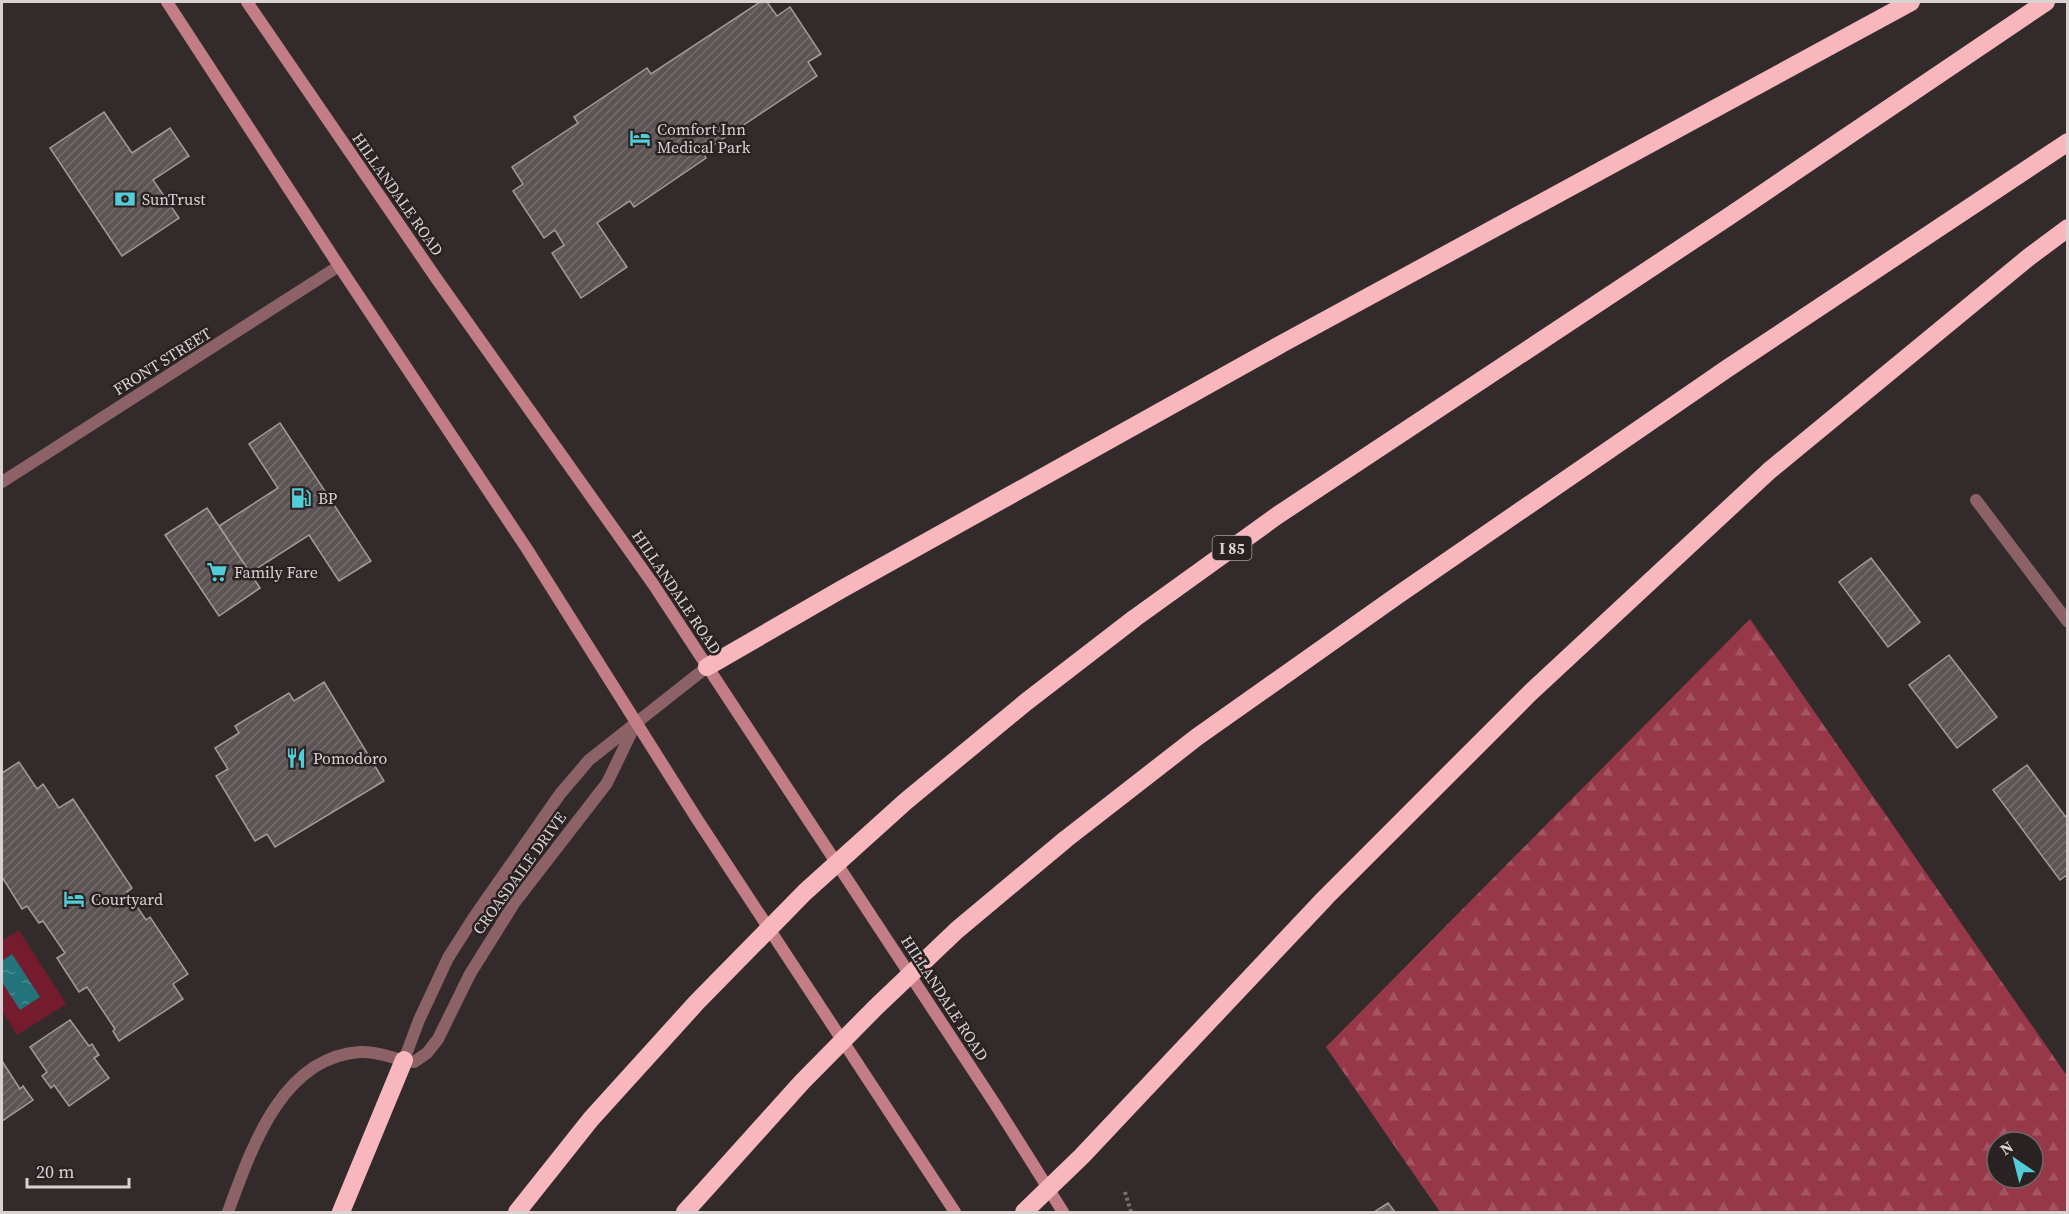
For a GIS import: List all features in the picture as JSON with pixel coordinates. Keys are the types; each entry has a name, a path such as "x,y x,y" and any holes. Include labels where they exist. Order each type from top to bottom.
{"highway":[{"path":"707,667 831,595 1285,342 1911,2"},
{"name":"I 85","path":"517,1212 598,1111 698,1002 806,892 906,801 1026,702 1135,618 1278,515 1728,217 2046,2"},
{"path":"685,1212 801,1082 957,930 1066,839 1178,752 1398,595 1602,455 2067,142"},
{"path":"1024,1212 1049,1190 1326,897 1539,685 1769,471 2028,257 2067,228"},
{"path":"341,1212 404,1060"}],"main road":[{"path":"167,2 527,549 697,819 955,1212"},
{"name":"HILLANDALE ROAD","path":"247,2 436,278 653,584 996,1104 1063,1212"}],"street":[{"name":"FRONT STREET","path":"2,482 339,266"},
{"path":"1976,500 2067,622"},
{"name":"CROASDAILE DRIVE","path":"636,723 607,783 515,902 494,935 470,974 438,1039 419,1060 414,1062 404,1060 419,1020 448,958 504,872 560,794 589,760 707,667"},
{"path":"228,1212 253,1150 270,1117 279,1102 303,1075 319,1063 358,1052 370,1052 404,1060"}],"path":[{"path":"1125,1192 1131,1212"}],"green space":[{"path":"1750,619 2067,1076 2067,1212 1440,1212 1326,1047"}],"shaded area":[{"path":"19,930 66,1004 17,1035 2,1011 2,941"}],"water":[{"path":"12,954 40,997 20,1010 2,982 2,961"}],"building":[{"name":"Comfort Inn Medical Park","path":"760,2 767,2 777,16 790,7 821,54 808,62 817,76 703,152 706,158 634,207 630,201 597,223 627,267 581,298 552,253 564,245 555,230 544,238 513,191 523,184 512,167 578,123 574,117 647,68 651,74"},
{"name":"SunTrust","path":"104,112 132,153 170,128 189,156 153,180 179,218 122,256 50,148"},
{"path":"280,423 371,561 339,581 309,535 250,573 219,526 278,488 249,444"},
{"path":"207,508 260,588 219,616 165,535"},
{"path":"1871,558 1920,622 1888,647 1839,582"},
{"path":"1949,655 1997,717 1957,748 1909,685"},
{"name":"Pomodoro","path":"324,682 384,781 275,847 267,834 255,841 216,776 228,769 215,748 239,733 235,726 289,693 294,701"},
{"name":"Courtyard","path":"19,762 37,789 43,784 59,808 73,799 132,888 127,892 146,920 150,917 188,974 173,984 183,999 119,1041 113,1031 115,1029 87,987 79,992 57,958 65,953 43,921 39,923 27,906 22,909 2,877 2,773"},
{"path":"2027,765 2068,820 2068,874 2060,880 1993,790"},
{"path":"70,1020 89,1046 92,1044 99,1055 94,1058 109,1078 69,1106 54,1085 51,1088 42,1076 47,1072 30,1047"},
{"path":"2,1061 20,1089 23,1086 33,1100 2,1121"},
{"path":"1388,1203 1395,1212 1374,1212"}],"place":[{"name":"Comfort Inn Medical Park","path":"640,138"},
{"name":"SunTrust","path":"125,199"},
{"name":"BP","path":"301,498"},
{"name":"Family Fare","path":"217,572"},
{"name":"Pomodoro","path":"296,758"},
{"name":"Courtyard","path":"74,899"}]}
